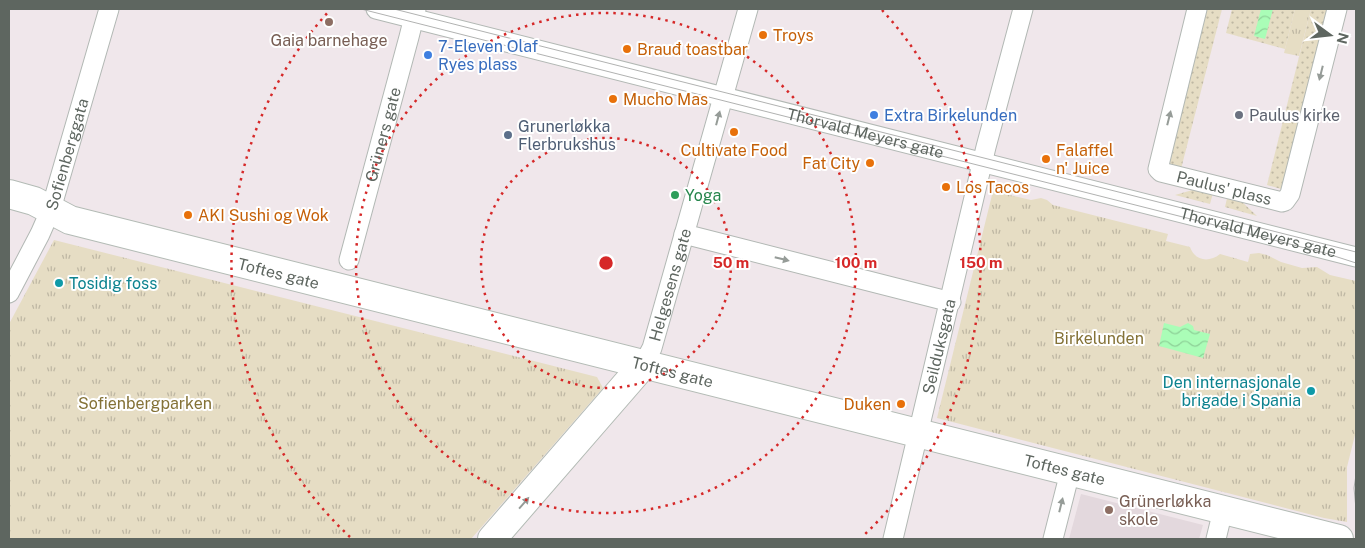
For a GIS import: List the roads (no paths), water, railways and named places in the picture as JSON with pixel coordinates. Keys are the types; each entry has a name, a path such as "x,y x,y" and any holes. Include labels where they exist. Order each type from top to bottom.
{"main road":[{"name":"Toftes gate","path":"9,194 34,201 70,220 1339,539"},
{"name":"Helgesens gate","path":"492,539 643,365"}],"street":[{"name":"Sofienberggata","path":"9,292 51,209 109,9"},
{"name":"Thorvald Meyers gate","path":"376,9 415,14 723,96 1356,257"},
{"name":"Helgesens gate","path":"643,365 652,348 748,9"},
{"name":"Seilduksgata","path":"893,539 983,162 1023,9"},
{"name":"Paulus' plass","path":"1196,9 1158,169 1161,172 1282,202 1290,194 1337,9"},
{"name":"Grüners gate","path":"349,260 415,14"},
{"path":"684,234 950,302"},
{"path":"1053,539 1070,472"},
{"path":"1216,539 1223,510"}],"water":[{"path":"1261,9 1273,9 1265,39 1254,36"},
{"path":"1164,323 1180,327 1188,323 1193,326 1194,330 1210,334 1203,358 1159,346"}],"tram line":[{"path":"361,9 1325,253 1356,263"},
{"path":"394,9 1356,252"},
{"path":"1356,475 1354,488 1356,509"}],"place":[{"name":"Gaia barnehage","path":"329,22"},
{"name":"Troys","path":"763,35"},
{"name":"Brauđ toastbar","path":"627,49"},
{"name":"7-Eleven Olaf Ryes plass","path":"428,55"},
{"name":"Mucho Mas","path":"613,99"},
{"name":"Extra Birkelunden","path":"874,115"},
{"name":"Paulus kirke","path":"1239,115"},
{"name":"Cultivate Food","path":"734,132"},
{"name":"Grunerløkka Flerbrukshus","path":"508,135"},
{"name":"Falaffel n' Juice","path":"1046,159"},
{"name":"Fat City","path":"870,163"},
{"name":"Los Tacos","path":"946,187"},
{"name":"Yoga","path":"675,195"},
{"name":"AKI Sushi og Wok","path":"188,215"},
{"name":"Tosidig foss","path":"59,283"},
{"name":"Den internasjonale brigade i Spania","path":"1311,391"},
{"name":"Duken","path":"901,404"},
{"name":"Grünerløkka skole","path":"1109,510"}],"park label":[{"name":"Birkelunden","path":"1099,338"},
{"name":"Sofienbergparken","path":"145,403"}]}
